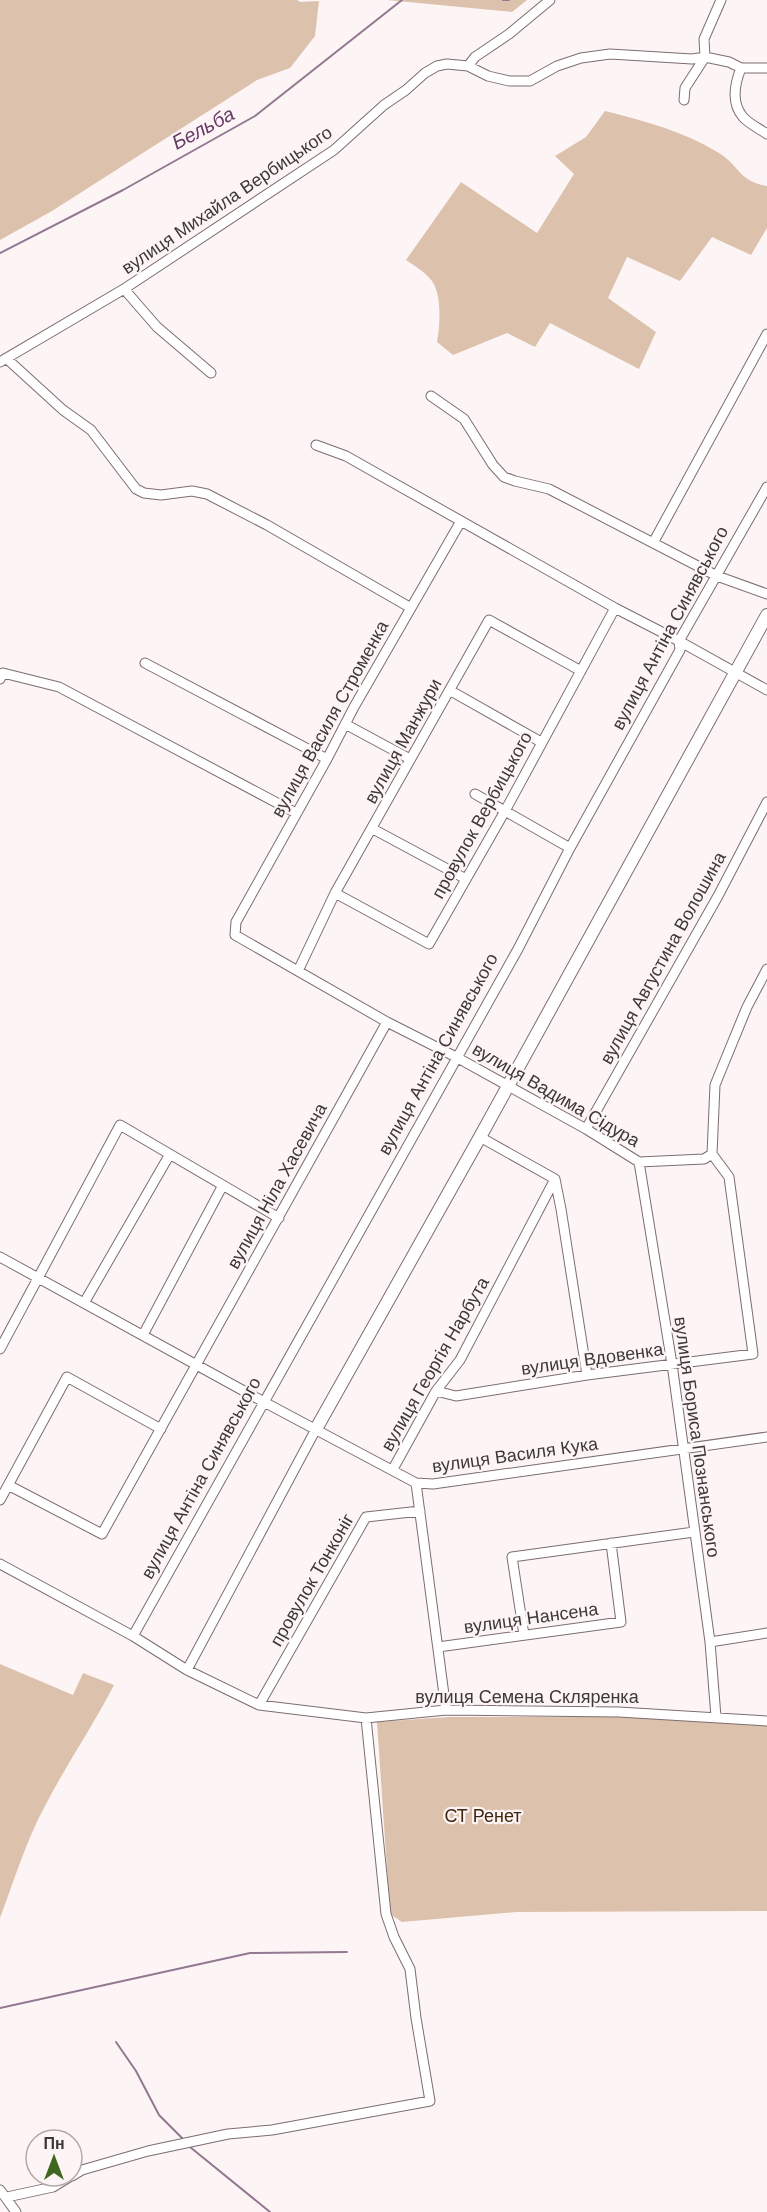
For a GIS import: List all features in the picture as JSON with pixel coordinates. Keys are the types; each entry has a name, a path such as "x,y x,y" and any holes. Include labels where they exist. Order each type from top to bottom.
{"street":[{"path":"550,0 509,34 475,57 468,66 488,76 509,81 530,81 557,66 581,58 610,54 692,59 705,57 723,60 741,68 767,68"},
{"path":"684,100 685,88 705,57 704,39 722,0"},
{"name":"вулиця Михайла Вербицького","path":"3,360 124,289 334,150 384,105 425,73 437,66 447,64 468,66"},
{"path":"741,68 734,91 739,108 743,117 767,134"},
{"name":"вулиця Михайла Вербицького","path":"124,289 157,327 211,373"},
{"path":"653,543 767,334"},
{"path":"3,360 91,430 136,489 144,493 161,495 192,491 207,494 267,525 411,608"},
{"path":"431,396 464,419 504,477 549,489 717,576 767,594"},
{"path":"315,445 346,456 615,609 679,641 767,690"},
{"name":"вулиця Антіна Синявського","path":"133,1636 518,949 570,848 681,651 679,641 767,488"},
{"name":"вулиця Василя Строменка","path":"235,935 236,922 345,724 461,521"},
{"name":"провулок Вербицького","path":"335,893 429,944 506,811 541,742 615,609"},
{"path":"187,1670 316,1429 480,1137 767,615"},
{"name":"вулиця Манжури","path":"298,970 335,893 373,830 410,759 451,691 489,620 581,672"},
{"path":"145,663 327,759"},
{"path":"1,676 59,687 296,813"},
{"path":"451,691 541,742"},
{"path":"345,724 410,759"},
{"path":"475,794 570,848"},
{"name":"вулиця Августина Волошина","path":"586,1129 718,896 767,802"},
{"path":"373,830 466,879"},
{"name":"вулиця Вадима Сідура","path":"235,935 387,1022 456,1057 586,1129 639,1162 704,1159 712,1154"},
{"path":"712,1154 715,1085 747,1007 767,969"},
{"name":"вулиця Ніла Хасевича","path":"8,1485 102,1534 387,1022"},
{"path":"0,1349 120,1125 279,1218"},
{"path":"480,1137 555,1179 587,1375"},
{"path":"84,1303 170,1154"},
{"name":"вулиця Вдовенка","path":"436,1391 456,1396 587,1375 753,1354 729,1177 712,1154"},
{"name":"вулиця Бориса Познанського","path":"639,1162 672,1364 710,1642 716,1717"},
{"name":"вулиця Георгія Нарбута","path":"393,1469 436,1391 460,1360 555,1179"},
{"path":"143,1335 223,1185"},
{"name":"вулиця Василя Кука","path":"0,1257 416,1483 433,1484 683,1447 767,1437"},
{"path":"0,1500 67,1377 161,1429"},
{"path":"416,1483 446,1710"},
{"name":"провулок Тонконіг","path":"259,1705 366,1517 420,1511"},
{"path":"524,1635 512,1557 694,1532"},
{"name":"вулиця Нансена","path":"438,1647 621,1622 610,1543"},
{"name":"вулиця Семена Скляренка","path":"0,1564 133,1636 187,1670 259,1705 366,1718 446,1710 619,1712 767,1722"},
{"path":"710,1642 767,1633"},
{"path":"84,2169 148,2151 228,2134 272,2130 430,2101 417,2029 410,1969 394,1937 386,1914 366,1718"},
{"path":"16,2212 3,2193 45,2188"}],"green space":[{"path":"0,0 319,1 315,36 290,68 257,80 52,211 0,240"},
{"path":"387,0 527,0 512,12"},
{"path":"605,111 649,123 705,145 726,158 750,181 767,186 767,228 751,255 712,237 680,281 627,257 608,298 656,332 639,369 550,323 535,347 507,333 453,355 437,342 439,311 435,287 420,269 406,260 461,182 537,233 574,174 555,156 586,137"},
{"path":"0,1664 73,1695 83,1673 114,1685 38,1819 0,1918"},
{"name":"СТ Ренет","path":"448,1717 632,1717 767,1725 767,1911 516,1912 402,1922 390,1914 377,1722"}],"waterway":[{"name":"Бельба","path":"0,253 123,190 255,116 402,0"},
{"name":"Бельба","path":"503,0 509,0"},
{"path":"0,2008 250,1953 347,1952"},
{"path":"116,2042 136,2071 159,2115 183,2139"},
{"path":"190,2147 270,2212"}]}
